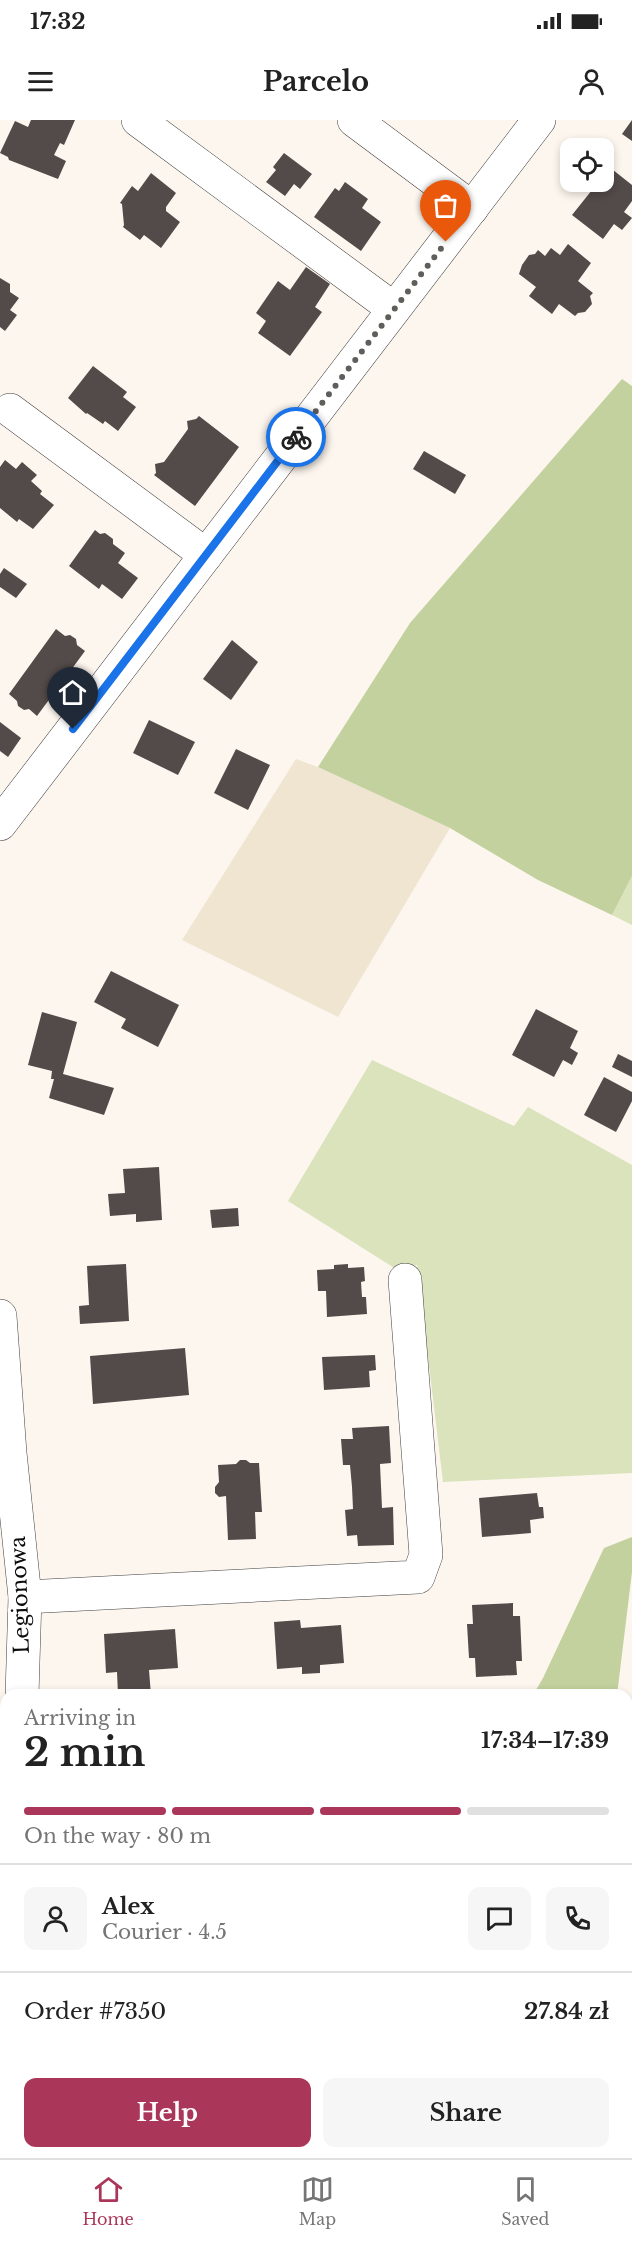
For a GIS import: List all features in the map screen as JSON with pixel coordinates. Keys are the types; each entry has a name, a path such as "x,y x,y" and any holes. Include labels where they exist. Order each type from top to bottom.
{"street":[{"path":"138,120 394,309"},
{"path":"354,120 472,208"},
{"path":"0,824 539,120"},
{"path":"10,410 206,555"},
{"path":"25,1597 418,1577 426,1555 405,1280"},
{"name":"Legionowa","path":"0,1316 9,1441 25,1597 22,1689"}],"shaded area":[{"path":"296,759 450,828 338,1017 182,940"}],"green space":[{"path":"622,379 632,386 632,876 612,915 538,880 450,828 318,767 410,623"},
{"path":"632,876 632,925 612,915"},
{"path":"372,1060 514,1126 528,1107 632,1165 632,1473 443,1482 417,1265 396,1269 288,1201"},
{"path":"632,1537 632,1572 618,1689 537,1689 543,1678 604,1548"}],"building":[{"path":"31,120 75,120 64,145 60,143 54,155 66,161 58,179 9,160 0,153 15,121 28,127"},
{"path":"632,120 632,141 622,134"},
{"path":"284,153 312,174 300,189 294,184 285,196 266,182 276,170 273,167"},
{"path":"614,171 632,185 632,201 624,212 632,218 622,230 614,224 603,239 572,215 590,192 614,192"},
{"path":"151,173 176,193 166,207 166,211 180,222 161,248 144,235 140,240 123,227 122,204 120,203 132,186 138,191"},
{"path":"345,182 368,199 362,208 381,222 361,251 314,217 335,188 339,191"},
{"path":"568,244 591,263 578,281 593,293 590,296 592,304 585,312 575,316 559,304 552,314 529,296 536,287 519,274 529,255 535,254 538,250 545,256 551,248 560,255"},
{"path":"306,267 330,284 315,307 322,312 290,356 258,333 266,321 256,313 278,281 290,290"},
{"path":"0,278 10,284 10,292 19,298 10,310 17,315 5,331 0,327"},
{"path":"93,366 127,392 123,397 136,407 118,431 105,421 103,424 86,414 68,398"},
{"path":"199,416 239,447 195,506 154,475 156,473 155,464 164,462 188,429 187,421"},
{"path":"424,451 466,475 455,494 413,469"},
{"path":"5,460 16,469 22,462 37,475 31,481 42,491 40,494 54,505 33,529 19,519 17,522 0,508 0,467"},
{"path":"95,530 113,539 113,544 125,553 118,563 138,578 122,599 102,584 99,589 69,566"},
{"path":"4,568 27,584 16,598 0,587 0,574"},
{"path":"56,629 65,636 70,635 76,639 77,645 85,651 37,716 29,709 24,710 18,706 17,701 9,694"},
{"path":"232,640 258,662 231,700 203,679"},
{"path":"149,720 195,742 178,775 133,753"},
{"path":"0,722 21,738 8,757 0,751"},
{"path":"236,749 270,765 248,810 214,793"},
{"path":"111,971 179,1005 158,1047 121,1028 126,1019 94,1002"},
{"path":"536,1009 578,1031 570,1048 578,1053 572,1065 563,1060 554,1077 512,1055"},
{"path":"42,1012 77,1022 63,1074 114,1088 104,1115 49,1098 54,1079 51,1079 52,1071 28,1065"},
{"path":"618,1054 632,1061 632,1077 612,1067"},
{"path":"604,1077 632,1092 632,1101 616,1132 584,1115"},
{"path":"159,1167 162,1220 136,1222 136,1214 110,1216 108,1194 125,1193 123,1169"},
{"path":"238,1208 239,1226 212,1228 210,1210"},
{"path":"126,1264 129,1321 80,1324 79,1306 89,1305 87,1266"},
{"path":"348,1264 348,1268 364,1267 365,1281 361,1282 362,1297 366,1297 367,1314 327,1317 326,1291 318,1291 317,1270 334,1269 334,1265"},
{"path":"185,1348 189,1395 93,1404 90,1356"},
{"path":"375,1355 376,1370 369,1371 370,1387 324,1390 322,1357"},
{"path":"389,1426 391,1463 380,1464 382,1508 393,1507 394,1545 358,1546 357,1535 347,1536 345,1510 353,1509 352,1487 350,1465 343,1465 341,1439 353,1439 352,1428"},
{"path":"240,1460 259,1463 262,1512 255,1512 256,1539 228,1540 226,1496 219,1497 215,1493 215,1487 219,1482 218,1465 236,1464"},
{"path":"537,1493 539,1507 543,1507 544,1518 530,1520 531,1533 482,1537 479,1498"},
{"path":"513,1603 513,1616 520,1616 522,1661 516,1661 517,1675 476,1677 475,1658 469,1658 467,1624 473,1624 472,1605"},
{"path":"300,1620 301,1628 341,1625 344,1663 320,1665 320,1673 302,1674 302,1667 277,1669 274,1622"},
{"path":"175,1629 178,1668 149,1670 151,1689 118,1689 117,1672 106,1673 104,1634"}],"way so far":[{"path":"296,437 446,242"}],"route":[{"path":"73,729 296,437"}]}
